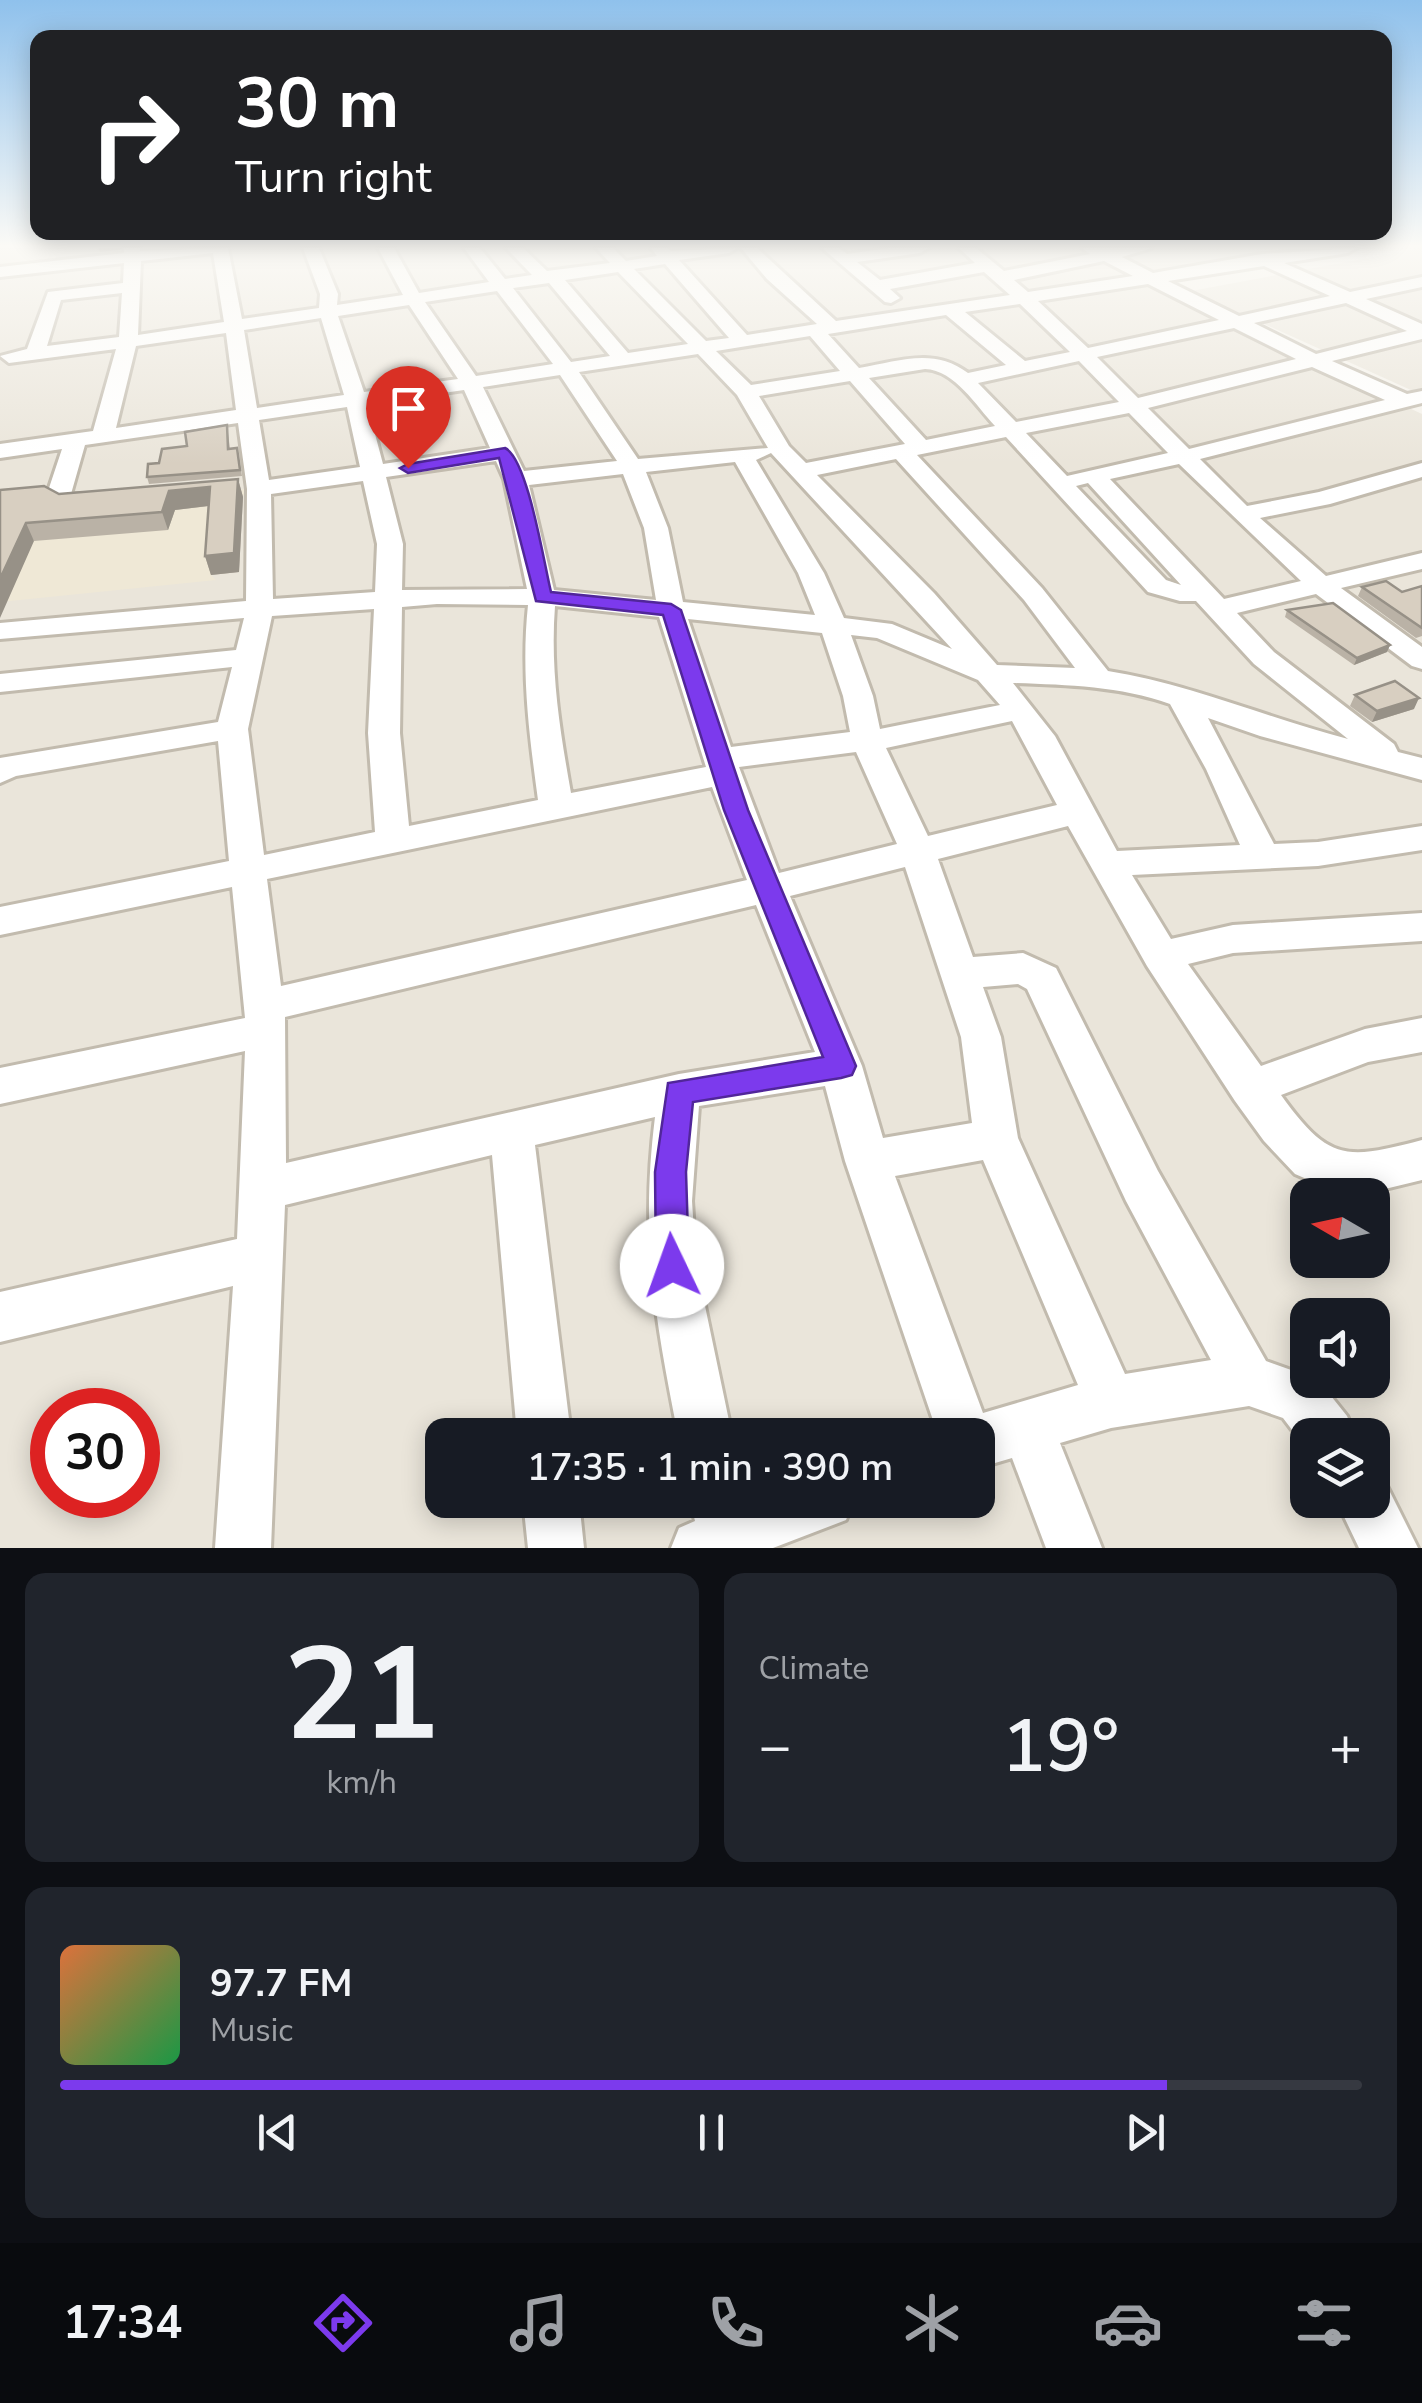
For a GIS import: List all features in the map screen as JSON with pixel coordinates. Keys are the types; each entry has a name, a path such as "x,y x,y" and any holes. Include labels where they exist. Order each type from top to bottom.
{"street":[{"path":"35,353 46,320"},
{"path":"103,436 128,342 128,320"},
{"path":"233,320 252,487 260,610 232,729 265,1018 263,1189 244,1548"},
{"path":"0,377 4,357 273,320"},
{"path":"331,320 356,400 390,544 384,733 393,842"},
{"path":"429,320 471,384 516,479 542,597 538,643 542,715 556,806"},
{"path":"529,320 631,466 656,528 671,610 736,810 770,884 841,1066 867,1161 959,1418"},
{"path":"587,320 622,358"},
{"path":"676,320 746,392 791,461 924,599 1020,710 1039,736 1076,812 1161,956 1279,1127 1311,1160 1339,1173 1366,1175 1422,1160"},
{"path":"723,320 742,341"},
{"path":"815,320 912,451 1098,678"},
{"path":"0,451 471,384 874,320"},
{"path":"963,320 1023,369"},
{"path":"1048,320 1242,514 1324,586 1422,660"},
{"path":"964,380 1235,320"},
{"path":"1236,320 1312,360 1416,402"},
{"path":"1397,320 1422,332"},
{"path":"516,479 742,455 791,461 912,451 1131,406 1422,332"},
{"path":"746,392 933,363 949,366 1158,586 1210,601 1324,586 1422,561"},
{"path":"1058,482 1416,402"},
{"path":"76,440 58,498 66,502 122,498"},
{"path":"252,487 375,474 505,453"},
{"path":"742,455 812,572 834,628 858,696 866,742 917,849 981,1037 996,1138 1111,1402"},
{"path":"1242,514 1322,500 1422,470"},
{"path":"1094,476 1264,658 1312,699 1414,762"},
{"path":"0,631 472,595 542,597 901,636 985,672 1098,678 1148,686 1271,729 1414,762"},
{"path":"0,683 249,657"},
{"path":"1182,698 1222,769 1263,858"},
{"path":"0,921 393,842 724,766 1020,710"},
{"path":"0,772 7,767 232,729"},
{"path":"0,1086 770,884 1076,812"},
{"path":"1106,864 1318,854 1422,838"},
{"path":"1161,956 1234,939 1422,926"},
{"path":"957,974 1023,968 1042,978 1142,1186 1249,1380"},
{"path":"1250,1088 1365,1046 1422,1036"},
{"path":"263,1189 511,1128 679,1092 841,1066"},
{"path":"679,1092 670,1172 670,1235 675,1296 700,1418"},
{"path":"511,1128 542,1418"},
{"path":"867,1161 996,1138"},
{"path":"0,1318 257,1256"},
{"path":"1074,1548 1002,1434 1111,1402 1249,1380 1301,1398 1316,1418"},
{"path":"553,1518 556,1548"},
{"path":"718,1534 769,1518"},
{"path":"1374,1518 1390,1548"}],"shaded area":[{"path":"0,320 1222,320 1422,414 1422,1548 0,1548"},
{"path":"1256,320 1422,320 1422,395"},
{"path":"246,489 247,495 216,500 211,575 216,580 0,602 0,524"}],"building":[{"path":"227,425 228,449 237,448 240,470 147,477 148,464 159,463 162,449 187,446 185,432"},
{"path":"238,479 234,553 205,556 210,487 169,491 162,512 26,523 0,579 0,490 44,486 59,494"},
{"path":"1386,581 1402,592 1422,586 1422,628 1362,587"},
{"path":"1333,603 1390,645 1357,658 1287,610"},
{"path":"1395,681 1419,698 1377,711 1355,695"}],"route":[{"path":"408,468 505,453 516,479 542,597 671,610 736,810 770,884 841,1066 679,1092 670,1172 672,1266"}]}
